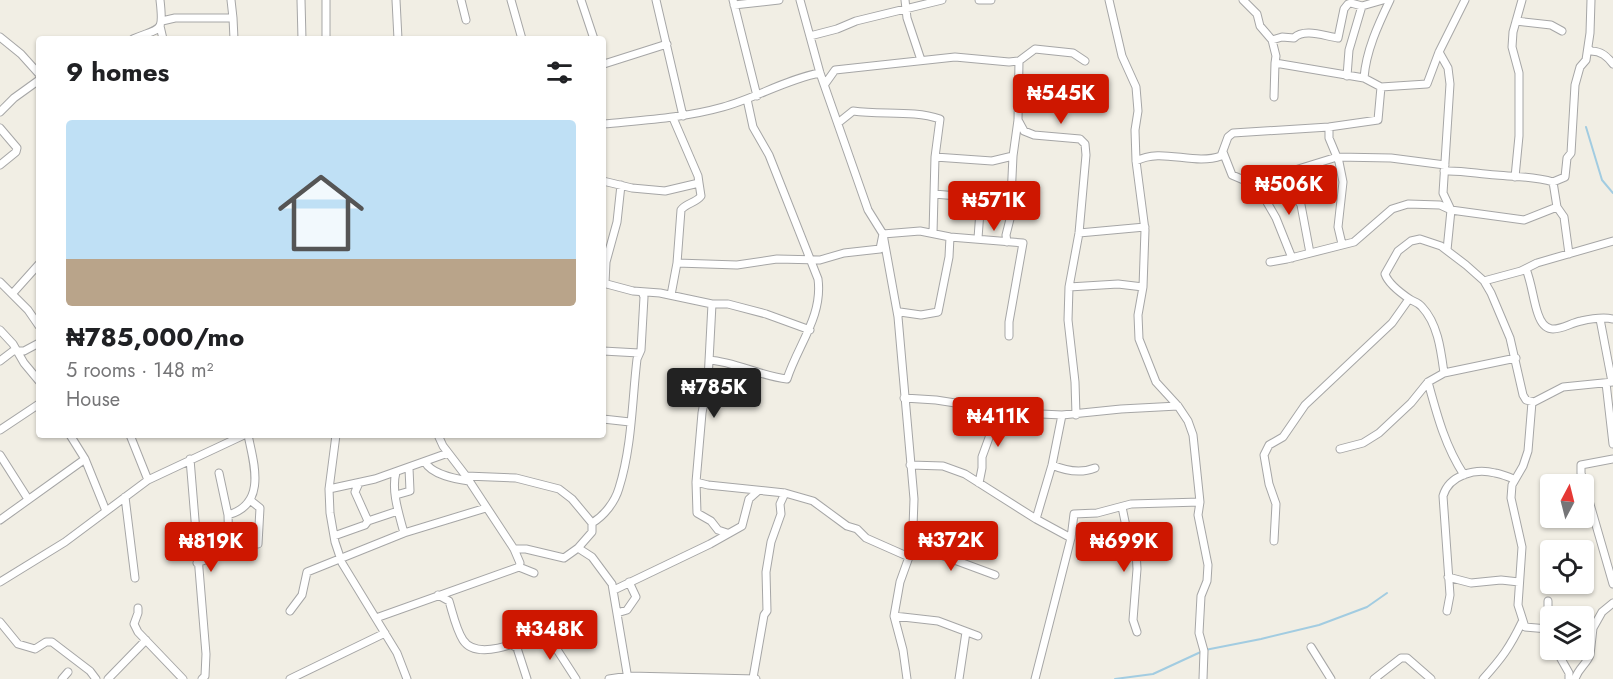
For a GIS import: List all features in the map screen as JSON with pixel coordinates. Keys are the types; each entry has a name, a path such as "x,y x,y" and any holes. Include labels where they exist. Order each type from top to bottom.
{"street":[{"path":"160,0 163,36"},
{"path":"231,0 234,36"},
{"path":"302,0 302,36"},
{"path":"326,0 326,36"},
{"path":"396,0 398,36"},
{"path":"461,0 466,20"},
{"path":"511,0 521,36"},
{"path":"581,0 593,36"},
{"path":"656,0 683,116"},
{"path":"758,96 734,2 779,0"},
{"path":"800,0 820,73 868,210 884,234 898,317 905,383 904,398 914,526 910,553 900,582 894,616 903,650 907,679"},
{"path":"810,36 906,4 942,0"},
{"path":"979,0 991,0"},
{"path":"1109,0 1122,56 1136,87 1138,111 1135,130 1136,161 1145,227 1143,287 1138,315 1139,339 1156,382 1178,406 1188,421 1193,435 1200,502 1198,515 1208,565 1198,633 1204,651 1203,679"},
{"path":"1243,0 1257,14 1260,26 1272,40 1276,56 1274,97"},
{"path":"1272,40 1282,37 1294,38 1304,32 1338,38 1344,9 1352,2 1362,6 1383,0"},
{"path":"1364,78 1374,33 1390,0"},
{"path":"1275,63 1364,78 1381,87 1427,84 1439,52 1465,0"},
{"path":"1515,177 1520,115 1519,73 1512,47 1522,0"},
{"path":"1259,190 1295,170 1337,157 1391,158 1444,168 1515,177 1537,177 1553,182 1565,177 1571,153 1575,85 1580,67 1586,60 1588,48 1591,0"},
{"path":"906,4 907,18 921,60"},
{"path":"1347,76 1349,50 1362,6"},
{"path":"142,36 153,32 161,23 175,18 233,18"},
{"path":"1516,21 1551,25 1562,31"},
{"path":"0,37 21,54 36,71"},
{"path":"606,63 667,44"},
{"path":"1588,48 1608,57 1613,64"},
{"path":"825,84 835,70 961,57 1010,62 1019,61 1035,49 1073,53 1085,61"},
{"path":"1439,52 1448,68 1450,84 1443,193 1451,210 1447,250"},
{"path":"1007,242 1018,120 1019,61"},
{"path":"606,124 683,116 758,96 806,76 820,73"},
{"path":"0,112 14,98 36,82"},
{"path":"1136,161 1147,155 1209,160 1221,156 1228,137 1233,133 1329,127 1378,120 1381,87"},
{"path":"709,360 746,367 758,373 787,379 810,330 820,290 818,279 769,155 753,127 747,99"},
{"path":"838,123 853,111 875,114 921,114 940,119 935,157 933,233"},
{"path":"671,295 677,263 681,210 688,204 698,201 701,196 699,183 674,118"},
{"path":"1018,120 1024,132 1034,135 1080,138 1085,144 1079,233 1069,287 1068,320 1076,415"},
{"path":"1329,127 1329,138 1337,157 1343,182 1338,226 1342,244"},
{"path":"0,128 17,148 16,152 0,165"},
{"path":"1223,152 1232,175 1246,181 1249,186 1257,185 1276,218 1292,258"},
{"path":"935,157 992,161 1013,156"},
{"path":"1285,175 1301,205 1310,253"},
{"path":"606,182 632,188 665,191 699,183"},
{"path":"1553,182 1557,207 1564,218 1569,254"},
{"path":"606,262 617,222 621,185"},
{"path":"934,194 981,198 1011,196"},
{"path":"978,238 981,198"},
{"path":"1270,262 1354,242 1392,209 1408,204 1440,206 1451,210 1524,220 1557,207"},
{"path":"1079,233 1145,227"},
{"path":"884,234 920,231 950,237 1023,243 1009,336"},
{"path":"677,263 737,265 777,259 820,260 844,253 880,249 884,234"},
{"path":"898,317 900,312 921,315 938,312 949,257 950,237"},
{"path":"1444,373 1440,344 1429,316 1421,305 1387,280 1385,273 1398,251 1411,241 1420,239 1447,250 1484,281 1505,326 1516,358 1526,400 1532,402 1542,400 1563,387 1610,382"},
{"path":"1484,281 1613,241"},
{"path":"13,293 36,267"},
{"path":"1526,269 1533,287 1539,316 1544,324 1552,329 1558,330 1579,321 1613,319"},
{"path":"0,282 13,293 36,322"},
{"path":"606,283 712,304 728,304 766,314 810,330"},
{"path":"1069,287 1118,284 1143,287"},
{"path":"592,524 611,504 619,489 639,353 644,297 642,292"},
{"path":"1274,541 1276,504 1263,455 1269,445 1283,437 1305,405 1392,323 1410,299"},
{"path":"712,304 708,380 702,413 696,482 697,513 711,521 718,530 727,533"},
{"path":"1600,319 1610,382 1613,444"},
{"path":"0,330 13,344 36,377"},
{"path":"0,361 13,351 24,351 36,345"},
{"path":"606,351 639,353"},
{"path":"1340,449 1364,443 1379,433 1412,403 1428,382 1444,373 1516,358"},
{"path":"1428,382 1442,431 1464,475"},
{"path":"904,398 936,400 999,411 1062,415 1178,406"},
{"path":"1532,402 1528,451 1523,466 1514,479 1510,498 1522,547 1518,605 1525,627 1540,628"},
{"path":"0,430 36,406"},
{"path":"979,483 982,457 990,435 995,431 999,411"},
{"path":"1036,519 1052,465 1062,415"},
{"path":"606,419 630,422"},
{"path":"72,438 85,459 106,512"},
{"path":"131,438 148,480"},
{"path":"0,582 65,542 148,480 239,438"},
{"path":"228,515 240,512 250,500 256,482 247,438"},
{"path":"336,438 329,489 334,536 346,570 397,653 407,679"},
{"path":"440,438 514,549 520,563 519,567"},
{"path":"329,489 396,472 448,453"},
{"path":"0,455 28,499"},
{"path":"0,520 85,459"},
{"path":"190,459 206,654 205,676 202,679"},
{"path":"1613,459 1581,465 1581,473 1613,584"},
{"path":"425,462 428,467 451,478 516,478 559,489 572,499 592,524 592,532 578,548 564,558 526,549 514,549"},
{"path":"910,465 943,466 964,474 1071,538"},
{"path":"1052,465 1074,471 1095,468"},
{"path":"396,495 410,491 409,468"},
{"path":"396,472 394,481 404,533"},
{"path":"1448,611 1450,596 1443,496 1445,487 1451,480 1478,472 1494,472 1514,479"},
{"path":"197,563 227,552 230,531 219,473"},
{"path":"696,482 784,493 813,501 847,525 857,529 866,538 910,553 930,551 995,575"},
{"path":"359,483 355,492 368,521"},
{"path":"614,590 742,526 749,499 758,491"},
{"path":"609,679 629,677 754,679 764,615 767,610 766,572 784,493"},
{"path":"125,497 135,578"},
{"path":"250,500 260,508 258,544"},
{"path":"1035,679 1071,538 1074,514 1097,513 1131,504 1200,502"},
{"path":"1122,507 1128,536 1136,551 1133,620 1137,632"},
{"path":"290,611 302,595 308,572 404,533 486,508"},
{"path":"334,536 398,511"},
{"path":"578,548 592,557 614,590 629,677"},
{"path":"376,618 519,567 534,573"},
{"path":"1448,577 1471,583 1501,580 1520,582"},
{"path":"617,613 627,610 636,597 629,582"},
{"path":"438,595 449,601 464,642 472,648 481,651 492,650 512,645 545,631 576,679"},
{"path":"1548,601 1548,606"},
{"path":"1575,679 1579,669 1590,655 1593,628 1602,612 1613,603"},
{"path":"138,608 134,624 138,632 183,679"},
{"path":"894,616 938,621 978,636"},
{"path":"0,622 18,644 35,649 52,642 90,671 96,679"},
{"path":"1483,679 1513,643 1522,622"},
{"path":"959,679 966,632"},
{"path":"290,679 385,633"},
{"path":"108,679 146,640"},
{"path":"512,645 517,648 527,679"},
{"path":"1311,648 1331,679"},
{"path":"1374,679 1401,658 1407,658 1431,679"},
{"path":"1562,660 1569,673 1569,679"},
{"path":"62,679 68,672"}],"waterway":[{"path":"1586,127 1602,180 1613,193"},
{"path":"1115,679 1153,674 1205,650 1319,625 1367,607 1387,593"}]}
